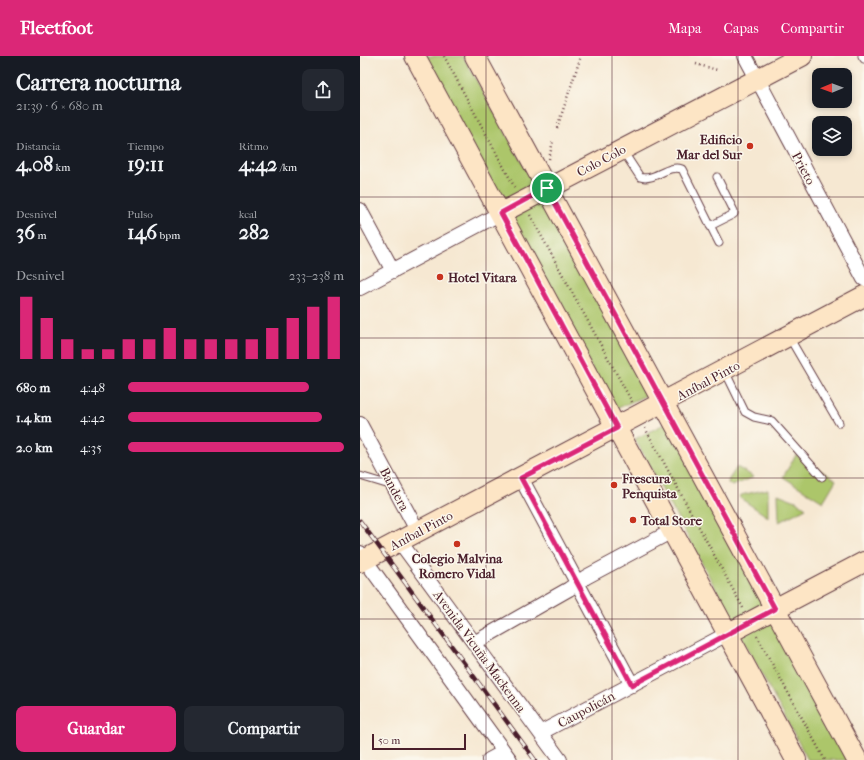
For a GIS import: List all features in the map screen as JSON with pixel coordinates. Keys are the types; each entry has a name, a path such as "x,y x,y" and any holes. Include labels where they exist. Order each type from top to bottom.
{"main road":[{"path":"415,56 796,760"},
{"path":"475,56 857,760"},
{"name":"Colo Colo","path":"501,213 621,149 802,56"},
{"name":"Aníbal Pinto","path":"362,558 400,542 864,296"},
{"name":"Caupolicán","path":"727,634 864,562"}],"street":[{"name":"Prieto","path":"745,56 864,279"},
{"path":"360,210 393,270"},
{"name":"Colo Colo","path":"360,288 501,213"},
{"name":"Bandera","path":"360,424 418,532"},
{"path":"521,478 632,685"},
{"path":"474,643 577,583 672,531"},
{"name":"Avenida Vicuña Mackenna","path":"400,542 560,760"},
{"path":"362,558 508,756 489,760"},
{"name":"Caupolicán","path":"540,733 727,634"}],"lane":[{"path":"621,149 640,177 647,178 676,167 682,169 719,243"},
{"path":"710,226 734,214 734,211 716,177"},
{"path":"789,336 839,424"},
{"path":"724,371 745,412 754,417 772,421 822,477"},
{"path":"360,476 393,486"}],"path":[{"path":"444,56 825,760"},
{"path":"557,128 581,56"},
{"path":"696,64 717,70"},
{"path":"547,165 553,142"}],"green space":[{"path":"424,56 463,56 651,393 614,410"},
{"path":"670,421 849,760 808,760 635,439"},
{"path":"796,455 836,480 823,502 783,477"},
{"path":"737,467 754,477 732,486 728,483 729,479"},
{"path":"768,489 768,517 740,498 741,495"},
{"path":"778,494 796,501 806,508 779,522"}],"railway":[{"path":"360,521 535,760"}],"place":[{"name":"Edificio Mar del Sur","path":"750,146"},
{"name":"Hotel Vitara","path":"440,277"},
{"name":"Frescura Penquista","path":"614,485"},
{"name":"Total Store","path":"633,520"},
{"name":"Colegio Malvina Romero Vidal","path":"457,544"}],"route":[{"path":"547,188 775,609 632,685 521,478 617,428 501,213 547,188"}]}
